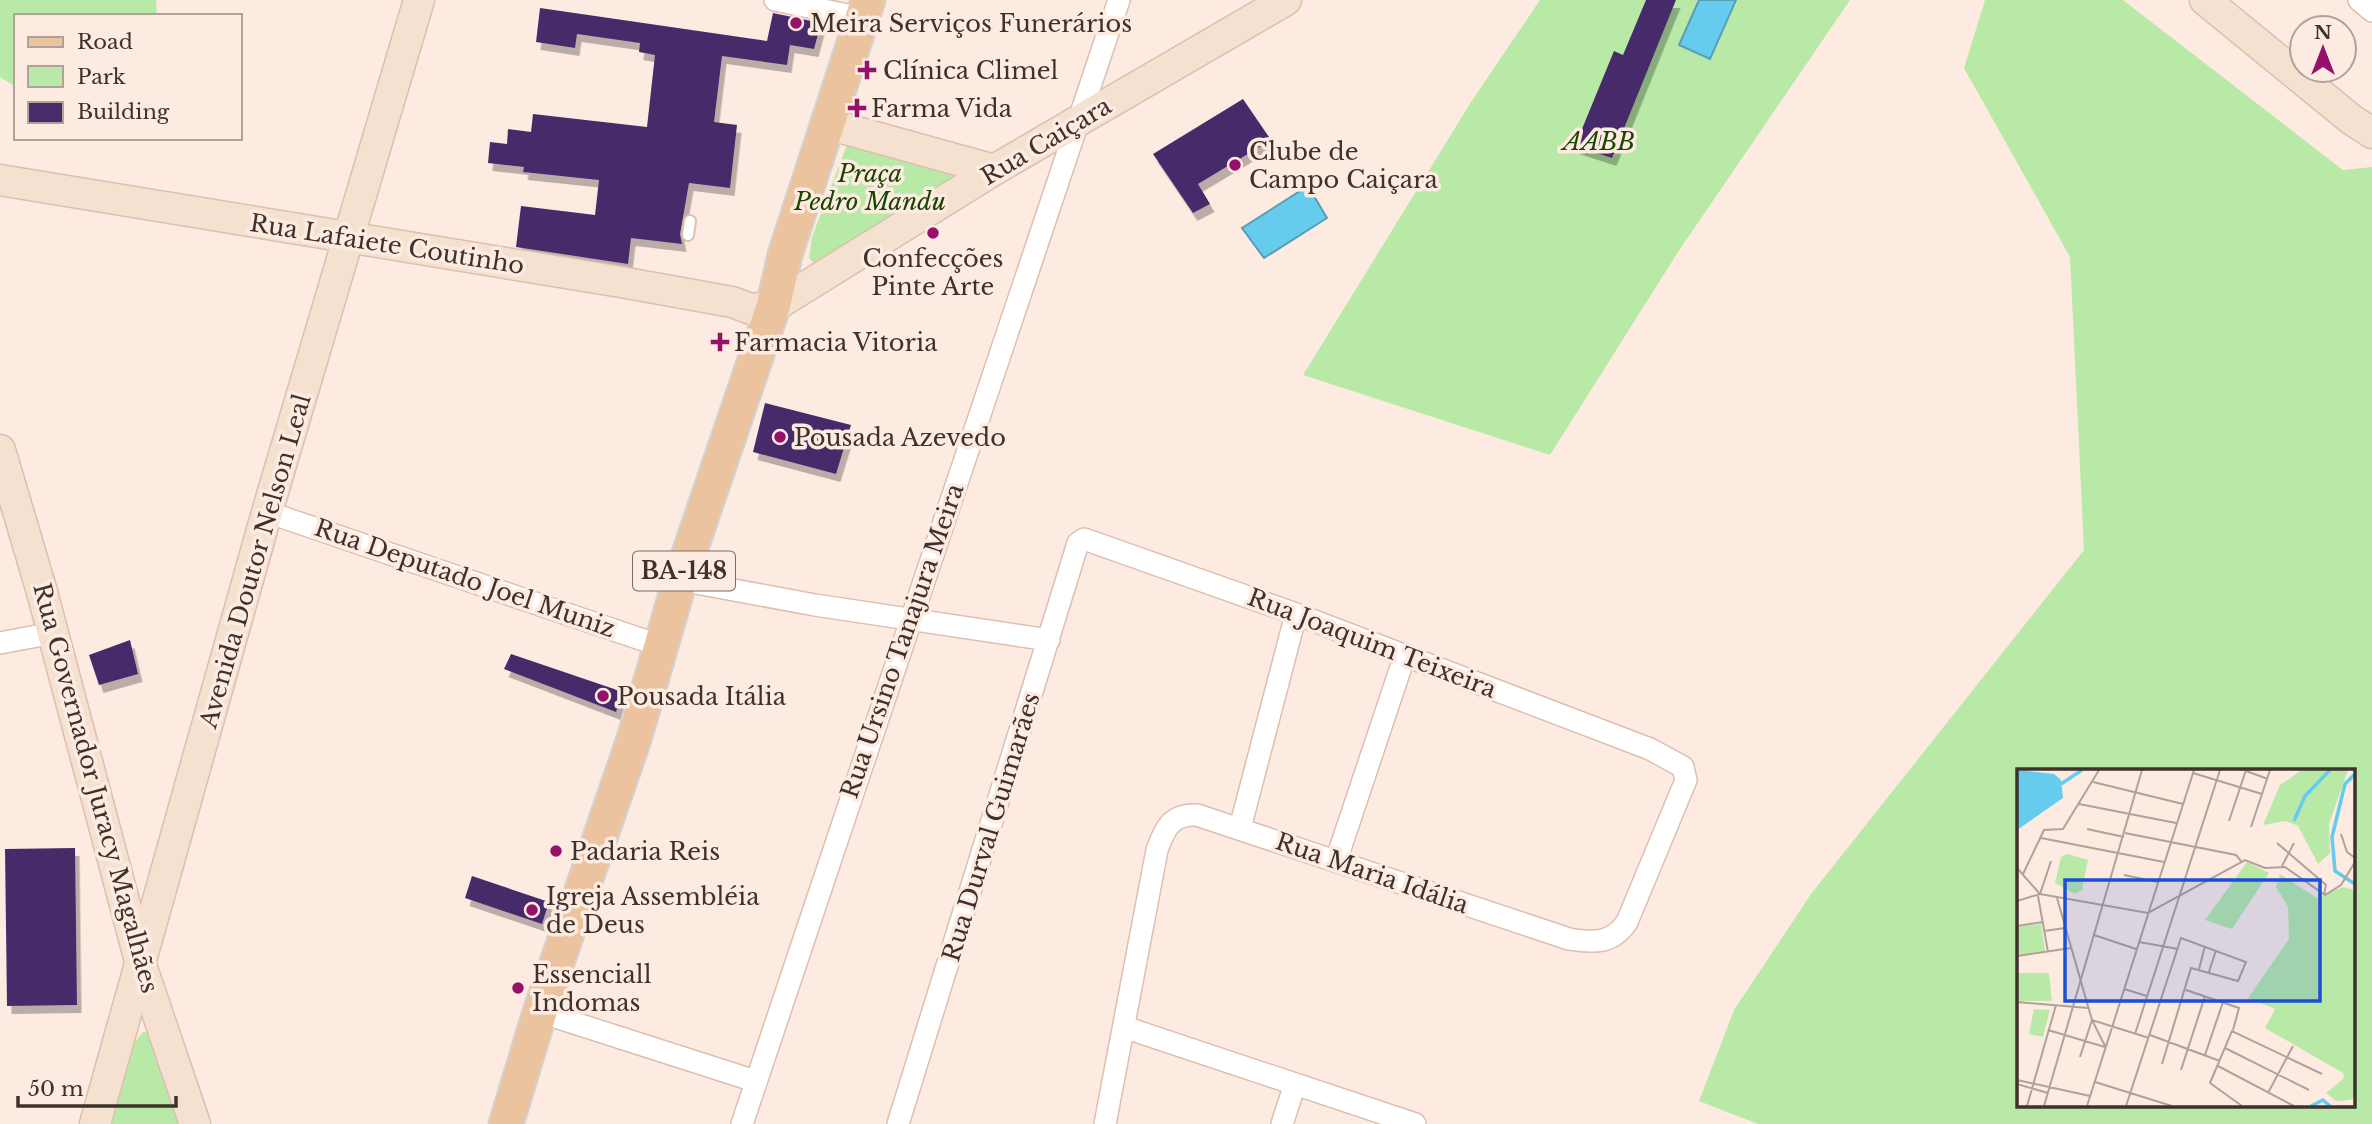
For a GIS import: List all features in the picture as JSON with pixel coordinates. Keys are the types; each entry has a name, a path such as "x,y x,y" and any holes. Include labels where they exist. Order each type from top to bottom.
{"main road":[{"name":"BA-148","path":"506,1124 540,1012 634,739 680,580 773,307 785,256 865,9"}],"street":[{"name":"Avenida Doutor Nelson Leal","path":"95,1124 267,512 419,0"},
{"path":"775,0 865,9"},
{"name":"Rua Ursino Tanajura Meira","path":"742,1124 909,619 1119,0"},
{"name":"Rua Caiçara","path":"773,307 1157,72 1286,0"},
{"path":"2205,0 2352,120 2372,132"},
{"path":"2359,0 2372,10"},
{"path":"828,124 994,170"},
{"name":"Rua Lafaiete Coutinho","path":"0,180 705,296 751,309 773,307"},
{"name":"Rua Governador Juracy Magalhães","path":"0,450 53,633 141,965 195,1124"},
{"name":"Rua Deputado Joel Muniz","path":"267,512 662,646"},
{"name":"Rua Durval Guimarães","path":"898,1124 1079,543 1084,539 1092,541"},
{"name":"Rua Joaquim Teixeira","path":"1092,541 1296,614 1650,749 1680,763 1686,772 1686,780 1627,922 1619,935 1606,941 1569,939"},
{"path":"680,580 909,619 1049,639"},
{"path":"1240,828 1296,614"},
{"path":"0,643 53,633"},
{"path":"1336,861 1405,656"},
{"name":"Rua Maria Idália","path":"1124,1027 1157,850 1168,824 1174,818 1197,815 1240,828 1569,939"},
{"path":"540,1012 755,1081"},
{"path":"1105,1124 1124,1027 1415,1124"},
{"path":"1282,1124 1295,1084"}],"lane":[{"path":"688,235 690,221"}],"green space":[{"path":"0,0 156,0 157,14 14,14 14,86 0,77"},
{"name":"AABB","path":"1540,0 1850,0 1678,252 1550,455 1303,375 1471,102"},
{"path":"1985,0 2123,0 2343,170 2372,167 2372,1124 1758,1124 1699,1101 1734,1010 1811,894 2084,550 2070,257 1964,68"},
{"name":"Praça Pedro Mandu","path":"848,142 878,147 948,173 956,179 816,265 809,258 812,237"},
{"path":"143,1032 151,1033 154,1038 179,1124 104,1124 133,1044"}],"water":[{"path":"1699,0 1736,0 1710,59 1679,45"},
{"path":"1308,186 1327,218 1264,258 1242,228"}],"building":[{"path":"1646,0 1676,0 1612,158 1575,146 1614,51 1623,55"},
{"path":"540,8 767,41 773,13 821,23 814,49 790,45 787,65 722,56 714,122 737,125 730,188 689,183 680,234 682,244 631,238 628,264 516,247 521,206 595,215 599,180 523,172 524,167 488,163 490,142 507,144 508,129 531,132 533,114 647,127 655,55 639,52 640,43 577,34 575,48 536,42"},
{"path":"1243,99 1271,140 1198,184 1210,204 1193,213 1153,154"},
{"path":"765,403 851,425 836,474 753,452"},
{"path":"130,640 138,674 99,685 89,655"},
{"path":"511,654 623,692 616,712 504,669"},
{"path":"75,848 77,1005 7,1006 5,849"},
{"path":"472,876 549,902 542,924 465,898"}],"place":[{"name":"Meira Serviços Funerários","path":"796,23"},
{"name":"Clínica Climel","path":"867,70"},
{"name":"Farma Vida","path":"857,108"},
{"name":"Clube de Campo Caiçara","path":"1235,165"},
{"name":"Confecções Pinte Arte","path":"933,233"},
{"name":"Farmacia Vitoria","path":"720,342"},
{"name":"Pousada Azevedo","path":"780,437"},
{"name":"Pousada Itália","path":"603,696"},
{"name":"Padaria Reis","path":"556,851"},
{"name":"Igreja Assembléia de Deus","path":"532,910"},
{"name":"Essenciall Indomas","path":"518,988"}]}
